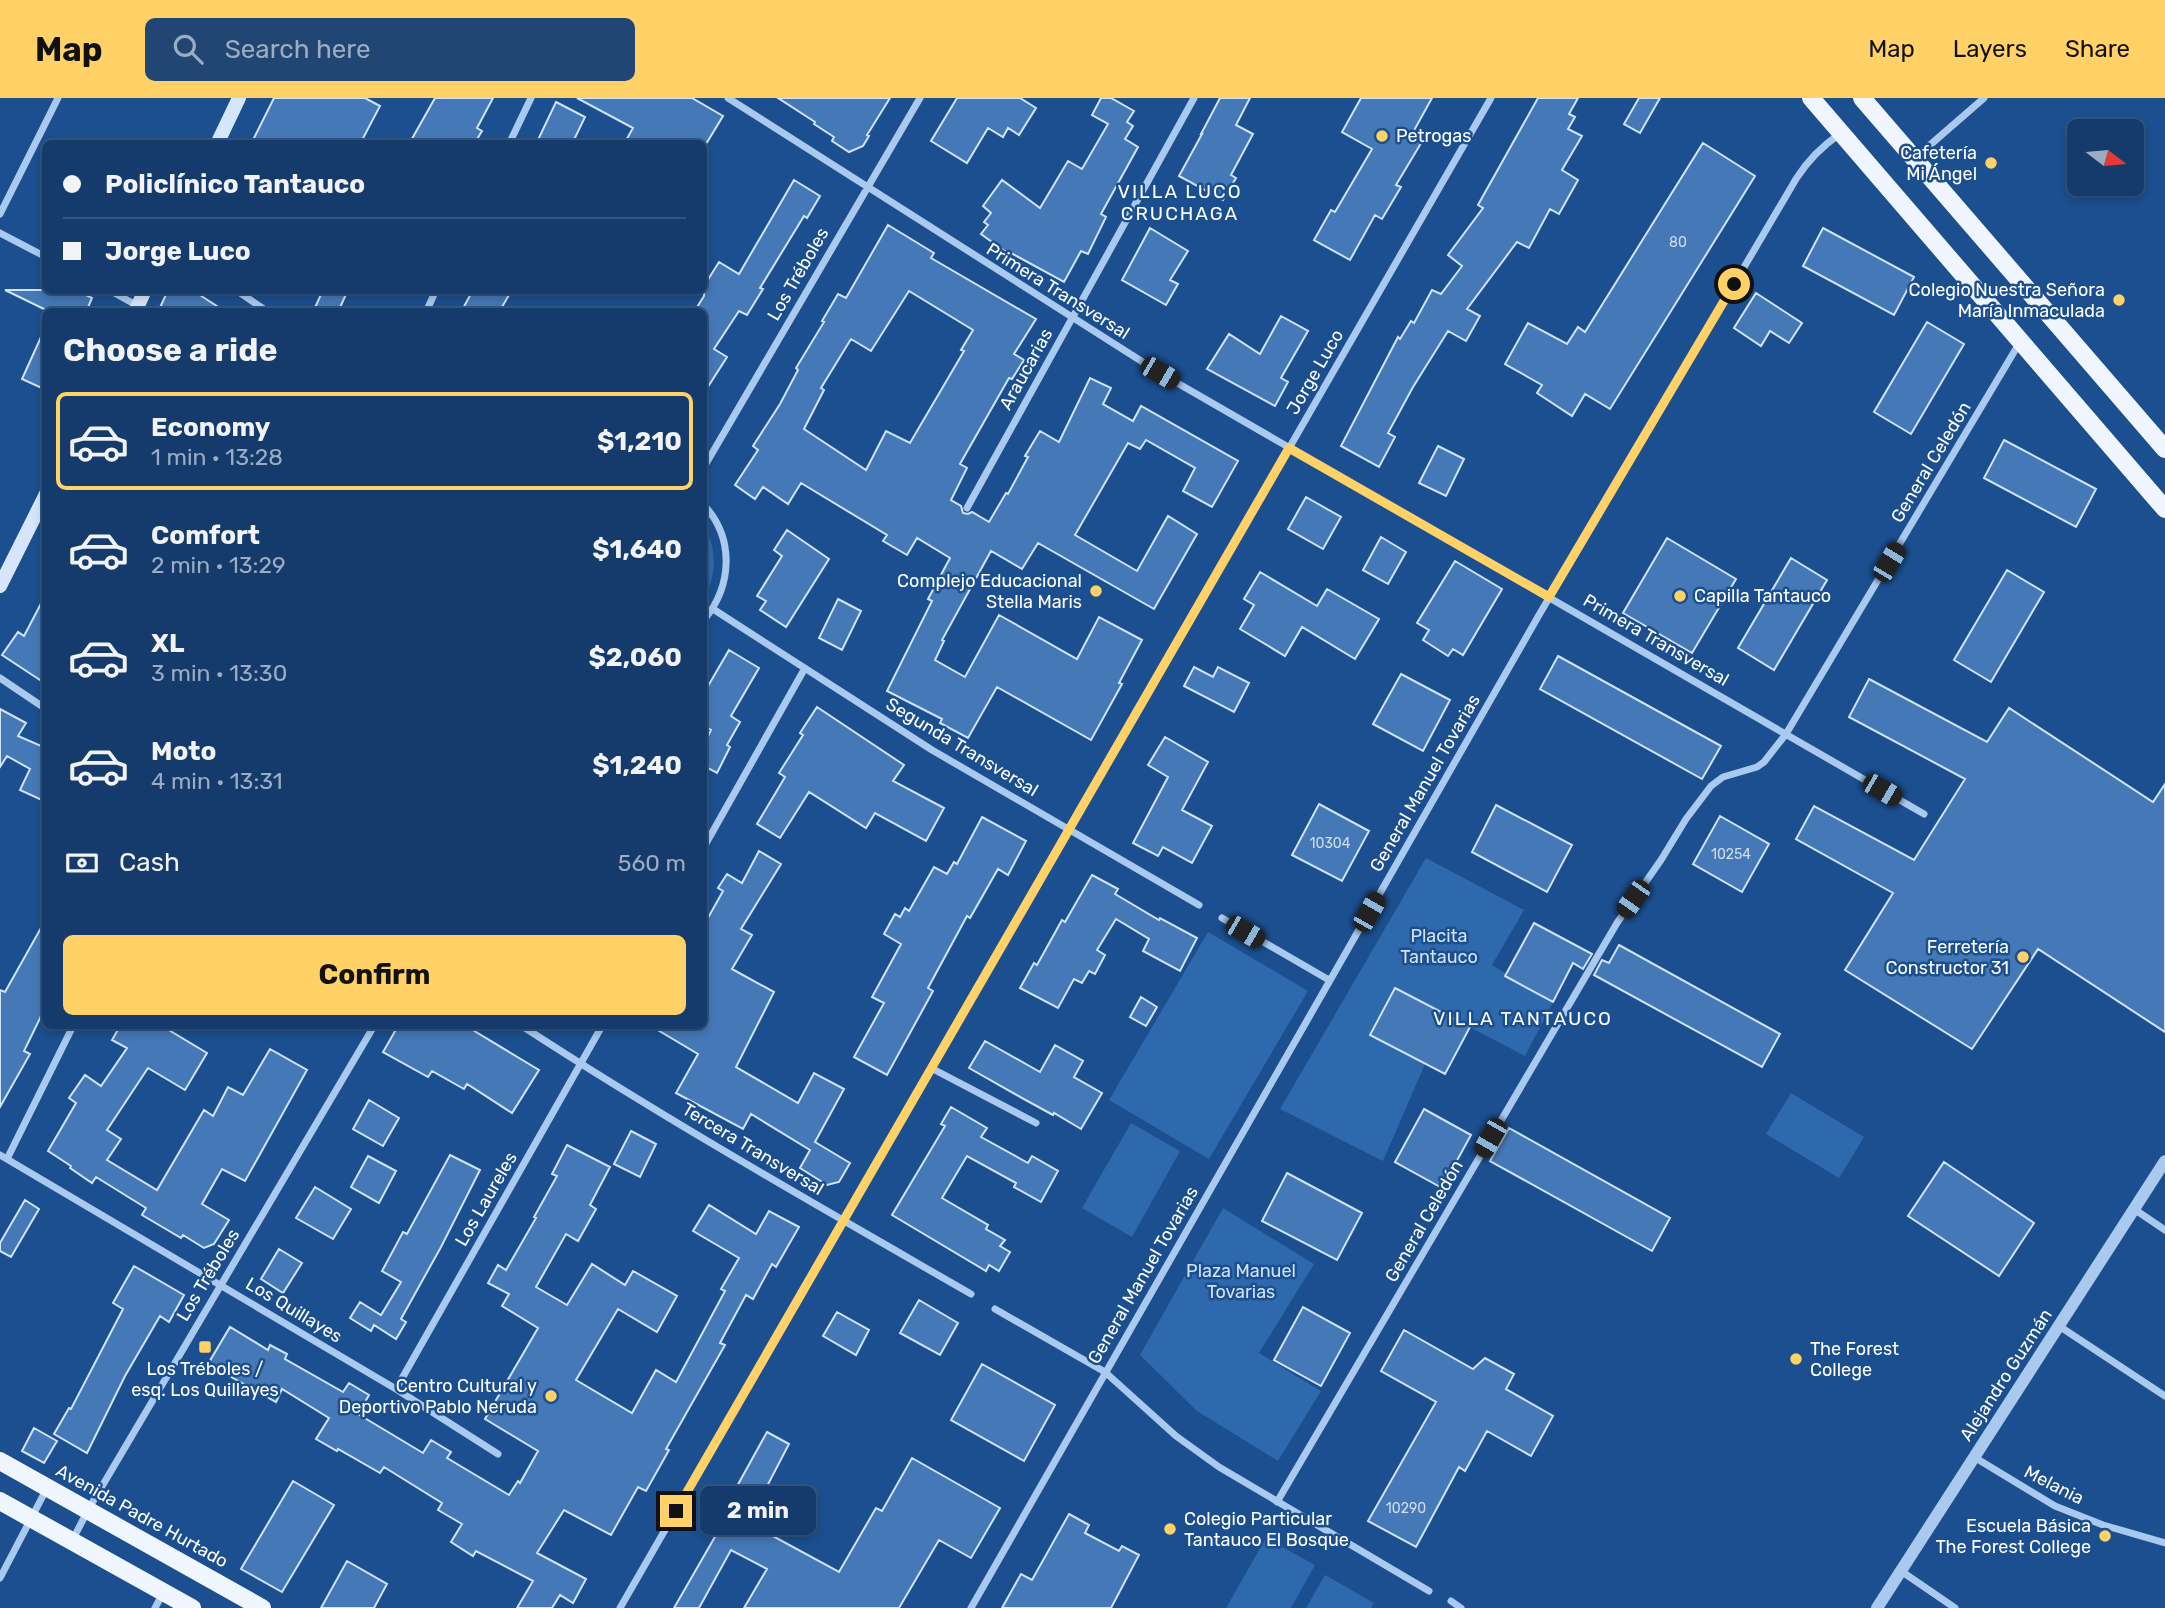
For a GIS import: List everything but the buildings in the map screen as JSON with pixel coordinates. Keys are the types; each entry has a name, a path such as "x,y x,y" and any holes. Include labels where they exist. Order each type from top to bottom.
{"main road":[{"path":"219,140 239,98"},
{"path":"1811,98 2165,509"},
{"path":"1862,98 2165,449"},
{"path":"0,586 42,502"},
{"name":"Avenida Padre Hurtado","path":"0,1461 262,1608"},
{"path":"0,1501 72,1541 160,1600 192,1608"}],"street":[{"path":"0,214 58,98"},
{"path":"511,140 531,98"},
{"name":"Primera Transversal","path":"728,98 1160,373 1924,814"},
{"name":"Los Tréboles","path":"707,462 920,98"},
{"name":"Araucarias","path":"967,508 1194,98"},
{"name":"Jorge Luco","path":"620,1608 1491,98"},
{"path":"1915,158 1984,98"},
{"name":"General Manuel Tovarias","path":"971,1608 1549,597 1796,179 1821,148 1841,133"},
{"path":"0,233 42,255"},
{"path":"115,294 135,308"},
{"path":"242,294 262,308"},
{"name":"General Celedón","path":"1278,1502 1601,948 1686,819 1711,786 1723,777 1765,762 1786,734 2020,342"},
{"path":"707,509 721,533 727,559 724,585 707,616"},
{"name":"Segunda Transversal","path":"713,609 932,750 1199,905"},
{"path":"707,842 805,668"},
{"path":"0,678 42,706"},
{"path":"1222,918 1329,980"},
{"path":"4,1157 72,1029"},
{"name":"Los Tréboles","path":"72,1541 372,1029"},
{"name":"Tercera Transversal","path":"527,1029 844,1221 971,1294"},
{"name":"Los Laureles","path":"396,1389 600,1029"},
{"path":"932,1068 1036,1123"},
{"name":"Los Quillayes","path":"4,1157 396,1389 498,1454"},
{"name":"Alejandro Guzmán","path":"1877,1608 2165,1161"},
{"path":"2134,1209 2165,1230"},
{"path":"995,1309 1105,1373 1176,1436 1219,1467 1429,1591"},
{"path":"2059,1326 2165,1396"},
{"name":"Melania","path":"1974,1457 2055,1506 2103,1525 2165,1543"},
{"path":"0,1578 47,1487"},
{"path":"1901,1571 1955,1608"},
{"path":"1451,1601 1461,1608"}],"green space":[{"path":"707,531 712,544 714,563 707,593"},
{"name":"Placita Tantauco","path":"1426,858 1524,910 1492,965 1553,1002 1525,1056 1395,988 1370,1035 1425,1064 1383,1161 1280,1109"},
{"path":"1208,932 1308,991 1209,1159 1109,1100"},
{"path":"1791,1093 1864,1137 1839,1178 1766,1134"},
{"path":"1131,1123 1180,1151 1132,1237 1082,1208"},
{"name":"Plaza Manuel Tovarias","path":"1223,1208 1314,1264 1259,1353 1321,1391 1278,1461 1197,1411 1140,1355"},
{"path":"1266,1538 1315,1565 1291,1608 1226,1608"},
{"path":"1325,1575 1374,1603 1371,1608 1306,1608"}],"place":[{"name":"Petrogas","path":"1382,136"},
{"name":"Cafetería Mi Ángel","path":"1991,163"},
{"name":"Colegio Nuestra Señora María Inmaculada","path":"2119,300"},
{"name":"Complejo Educacional Stella Maris","path":"1096,591"},
{"name":"Capilla Tantauco","path":"1680,596"},
{"name":"Ferretería Constructor 31","path":"2023,957"},
{"name":"Los Tréboles / esq. Los Quillayes","path":"205,1347"},
{"name":"The Forest College","path":"1796,1359"},
{"name":"Centro Cultural y Deportivo Pablo Neruda","path":"551,1396"},
{"name":"Colegio Particular Tantauco El Bosque","path":"1170,1529"},
{"name":"Escuela Básica The Forest College","path":"2105,1536"}],"district":[{"name":"VILLA LUCO CRUCHAGA","path":"1180,202"},
{"name":"VILLA TANTAUCO","path":"1523,1018"}],"route":[{"path":"676,1511 1289,448 1549,597 1734,284"}]}
